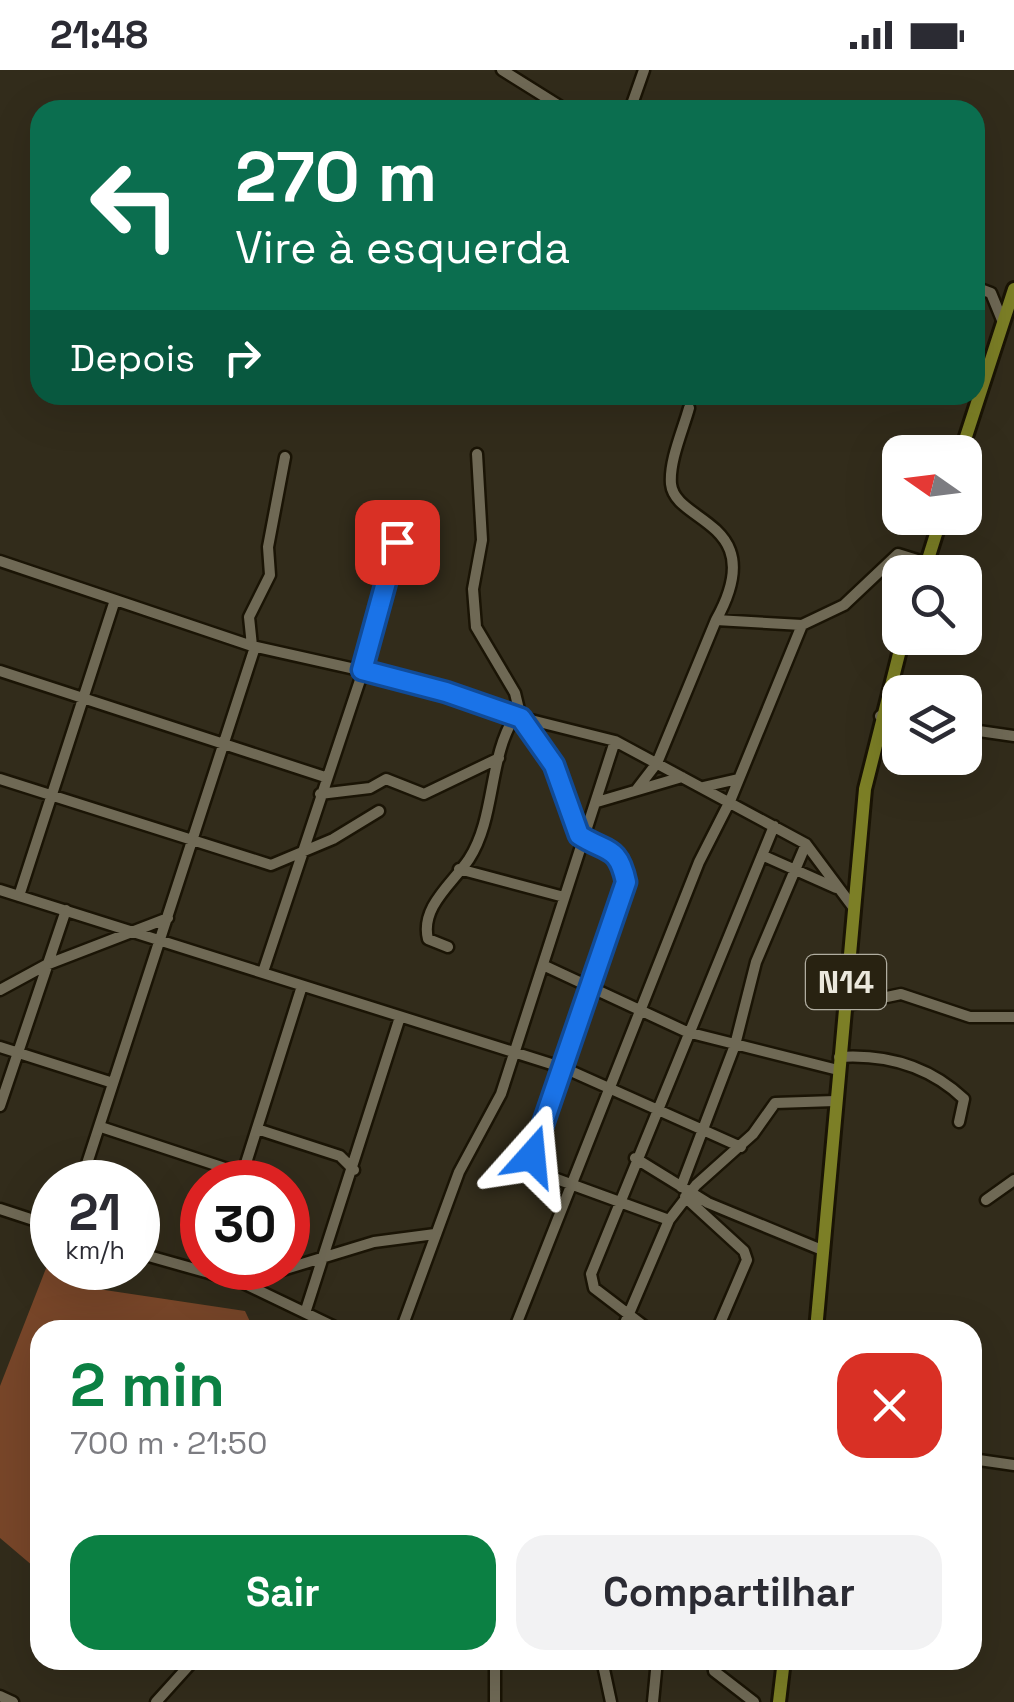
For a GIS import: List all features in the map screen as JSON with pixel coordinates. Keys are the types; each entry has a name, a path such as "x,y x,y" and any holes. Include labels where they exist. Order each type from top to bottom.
{"main road":[{"path":"985,375 1014,290"},
{"path":"966,435 976,405"},
{"name":"N14","path":"817,1320 865,789 897,655"},
{"path":"780,1702 783,1670"}],"street":[{"path":"502,70 550,100"},
{"path":"634,100 644,70"},
{"path":"985,291 990,293 1002,320"},
{"path":"637,788 657,763 729,596 729,551 714,524 677,500 671,487 689,408"},
{"path":"448,947 428,940 425,930 429,915 468,860 479,835 498,758 518,717 516,694 476,627 473,588 482,540 478,454"},
{"path":"89,1160 253,646 250,617 270,575 268,547 284,458"},
{"path":"264,972 362,670 406,511"},
{"path":"0,562 253,646 362,670 446,692 518,717 616,741 806,844 854,907"},
{"path":"716,620 802,625 844,606 882,569"},
{"path":"19,896 115,600"},
{"path":"518,1320 699,862 730,801 802,625"},
{"path":"0,671 325,777"},
{"path":"518,717 554,765 579,835 613,850 626,882 532,1156 554,1178 669,1220"},
{"path":"982,731 1014,736"},
{"path":"405,1320 459,1172 501,1094 616,741"},
{"path":"320,794 370,788 386,779 417,793 430,792 498,758"},
{"path":"597,802 682,777"},
{"path":"702,787 738,779"},
{"path":"0,780 271,865 302,853 379,811"},
{"path":"631,1320 590,1281 618,1201 774,826"},
{"path":"625,1320 685,1192 701,1128 735,1045 756,962 806,844"},
{"path":"764,856 837,888"},
{"path":"458,869 564,897"},
{"path":"0,890 564,1068 742,1147"},
{"path":"0,1106 66,910"},
{"path":"0,990 46,966 168,918"},
{"path":"545,966 687,1032 838,1064 889,1057 916,1067 964,1099 960,1122"},
{"path":"248,1160 302,986"},
{"path":"844,1006 900,994 970,1016 1014,1017"},
{"path":"306,1310 400,1017"},
{"path":"0,1047 113,1083"},
{"path":"685,1192 742,1147 775,1102 835,1101"},
{"path":"100,1126 193,1160"},
{"path":"257,1129 340,1156 354,1170"},
{"path":"636,1158 685,1192 744,1251 747,1260 721,1320"},
{"path":"986,1200 1014,1180"},
{"path":"685,1192 822,1250"},
{"path":"0,1209 30,1219"},
{"path":"310,1263 374,1242 435,1234"},
{"path":"260,1290 324,1320"},
{"path":"982,1461 1014,1465"},
{"path":"156,1702 185,1670"},
{"path":"494,1670 494,1702"},
{"path":"604,1670 611,1702"},
{"path":"653,1702 657,1670"},
{"path":"714,1670 754,1702"},
{"path":"0,1696 13,1702"}],"shaded area":[{"path":"38,1290 105,1290 245,1311 249,1320 30,1320 30,1564 0,1538 0,1386"}],"route":[{"path":"397,542 362,670 422,684 521,718 554,765 579,835 613,850 622,864 626,882 532,1156"}]}
